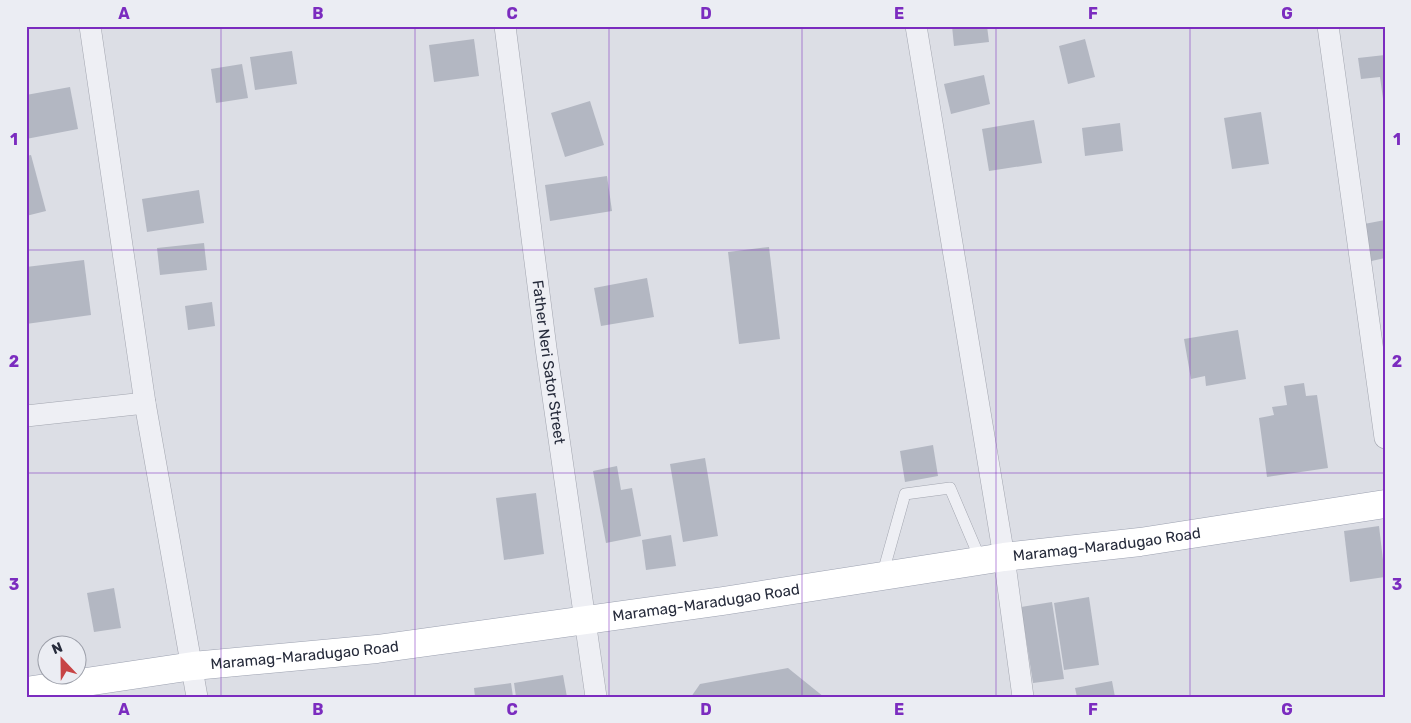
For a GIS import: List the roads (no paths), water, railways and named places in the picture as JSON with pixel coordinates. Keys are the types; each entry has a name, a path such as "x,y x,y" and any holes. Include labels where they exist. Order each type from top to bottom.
{"main road":[{"name":"Maramag-Maradugao Road","path":"26,692 193,666 377,649 992,559 1140,542 1385,504"}],"street":[{"path":"90,26 145,403 197,697"},
{"name":"Father Neri Sator Street","path":"505,26 546,348 596,697"},
{"path":"916,26 992,559 1024,697"},
{"path":"1328,26 1383,412 1385,438"},
{"path":"26,416 145,403"}],"lane":[{"path":"882,576 905,494 950,488 992,559"}]}
